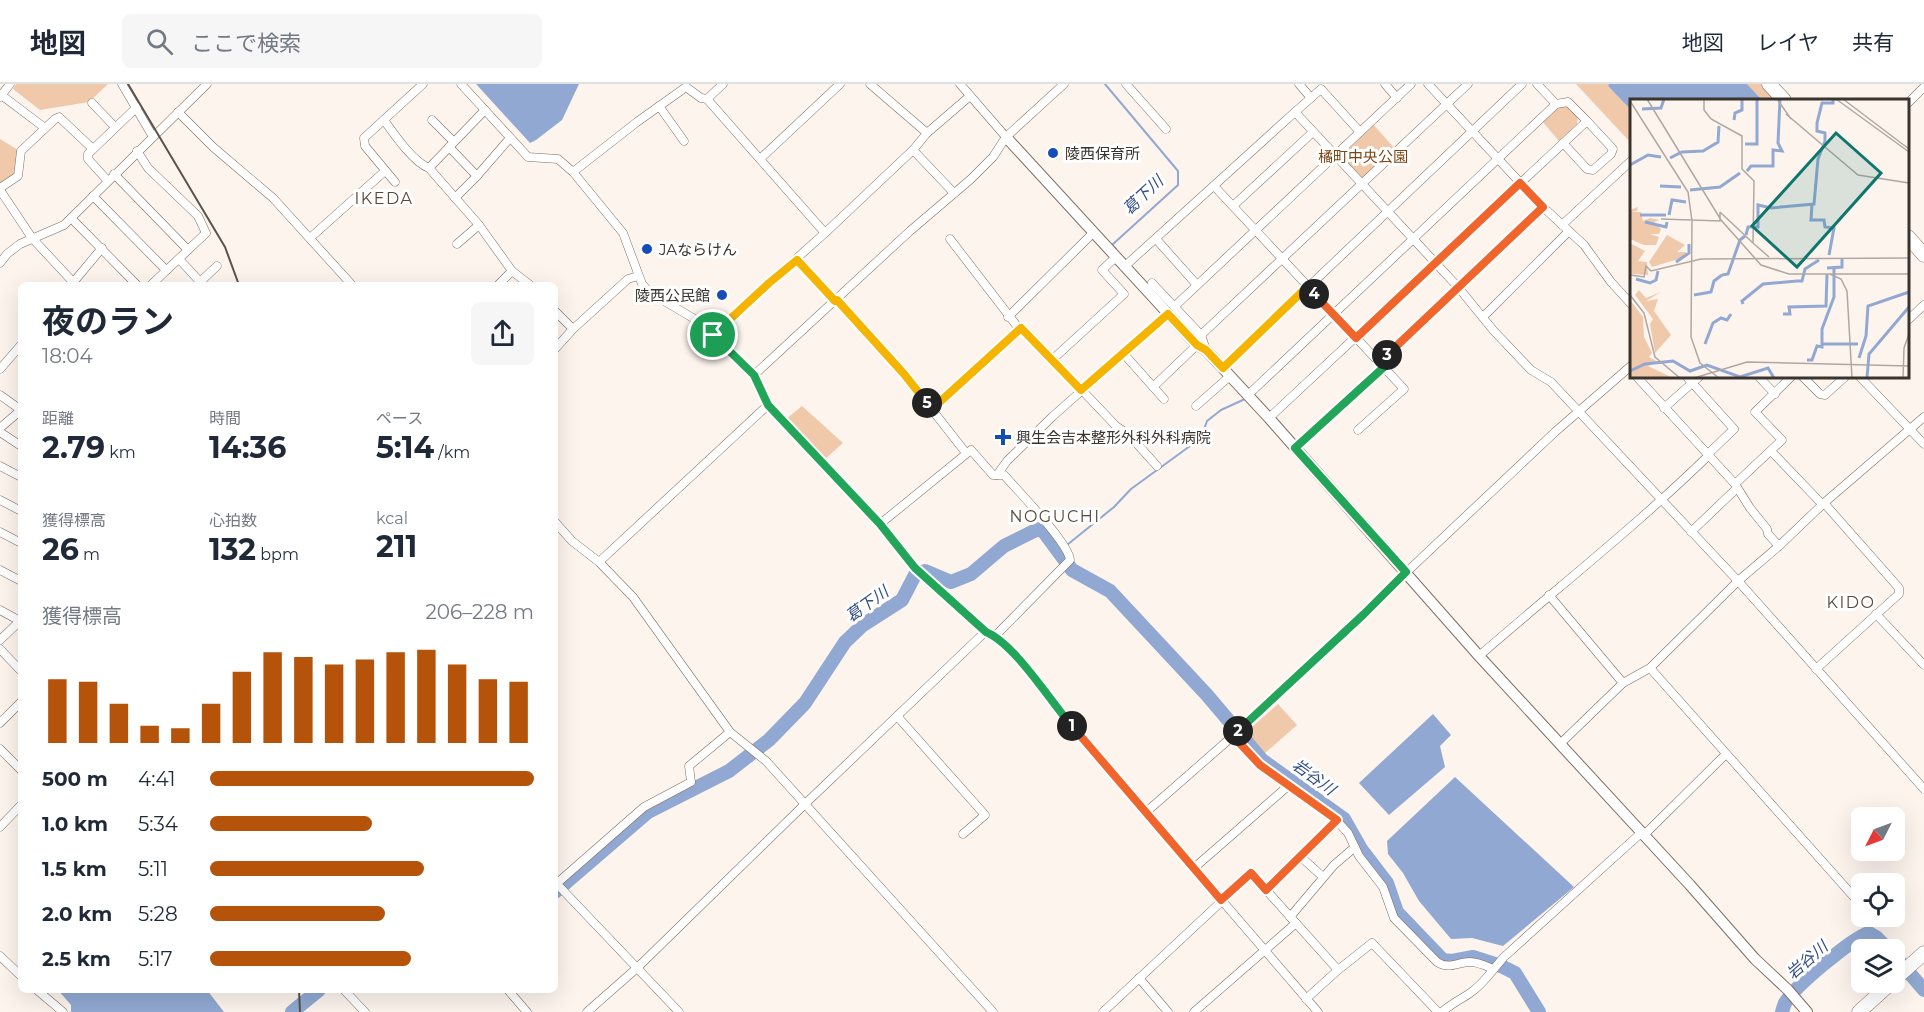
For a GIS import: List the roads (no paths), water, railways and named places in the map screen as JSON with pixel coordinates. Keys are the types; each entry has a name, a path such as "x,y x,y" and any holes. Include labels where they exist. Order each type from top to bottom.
{"highway":[{"path":"1769,84 1783,99"},
{"path":"1909,238 1924,255"},
{"path":"1905,971 1921,956"},
{"path":"1859,1012 1880,993"}],"street":[{"path":"10,84 1,95 45,128"},
{"path":"122,84 153,137"},
{"path":"0,263 15,247 64,225 107,180 207,84"},
{"path":"395,182 365,146 364,138 423,84"},
{"path":"461,84 528,157 558,159 573,172 623,233 638,276 649,292 682,311 713,335 754,375 768,405 880,524 915,568 986,632 995,636 1030,673 1062,715 1318,1012"},
{"path":"707,99 723,84"},
{"path":"760,159 840,84"},
{"path":"870,84 927,133"},
{"path":"960,84 1124,267 1171,310 1479,656 1755,959 1788,990 1807,1012"},
{"path":"754,375 993,157 1006,137 1064,84"},
{"path":"1126,84 1166,129"},
{"path":"1299,84 1311,98"},
{"path":"1385,84 1397,98"},
{"path":"997,475 1007,461 1081,390 1171,310 1411,84"},
{"path":"1428,84 1543,207 1584,245 1611,282 1630,303"},
{"path":"1153,387 1201,343 1281,259 1468,84"},
{"path":"1196,406 1226,371 1307,287 1522,84"},
{"path":"1537,84 1556,104"},
{"path":"573,172 659,106 681,86 686,87 701,98 707,99 825,233"},
{"path":"1909,102 1924,87"},
{"path":"1124,267 1321,89 1360,132"},
{"path":"713,335 797,260 913,150 927,133 970,96"},
{"path":"1248,395 1556,104 1568,102 1613,149 1611,154 1593,170 1587,170 1563,143"},
{"path":"92,103 116,127"},
{"path":"659,106 684,141"},
{"path":"107,180 88,159 88,154 137,107"},
{"path":"429,168 484,110"},
{"path":"178,112 213,147 273,198 349,282"},
{"path":"1295,112 1458,287 1531,370 1551,382 1738,581 1924,789"},
{"path":"70,282 32,238 0,189 18,176 21,151 59,117 93,149"},
{"path":"384,120 423,166 429,168 479,225 512,271 526,282"},
{"path":"432,120 477,176"},
{"path":"1269,418 1587,121"},
{"path":"1233,206 1313,132"},
{"path":"455,198 510,138"},
{"path":"913,150 954,193"},
{"path":"137,151 148,168 198,216 206,233 166,270 158,282"},
{"path":"1483,317 1630,162"},
{"path":"310,238 385,171"},
{"path":"114,174 188,250"},
{"path":"1214,186 1404,388 1359,430"},
{"path":"93,196 166,270"},
{"path":"1295,448 1382,365 1458,287 1543,207"},
{"path":"71,218 134,282"},
{"path":"457,244 479,225"},
{"path":"1008,317 1093,233"},
{"path":"950,239 1000,302 1008,317 1053,359 1116,426 1129,435 1156,466"},
{"path":"1156,239 1197,285"},
{"path":"74,282 102,248"},
{"path":"1053,359 1124,294 1102,270 1116,257"},
{"path":"179,259 200,282"},
{"path":"797,260 904,374 966,453"},
{"path":"202,282 218,266"},
{"path":"501,282 512,271"},
{"path":"558,346 573,328 628,279 638,276"},
{"path":"1152,283 1171,310"},
{"path":"1909,319 1924,304"},
{"path":"558,314 573,328"},
{"path":"932,409 1021,328"},
{"path":"0,369 18,348"},
{"path":"1123,353 1164,399"},
{"path":"1146,813 1364,614 1555,432 1630,368"},
{"path":"1638,378 1735,486 1779,546"},
{"path":"1479,656 1661,501 1734,429 1688,378"},
{"path":"1664,408 1698,378"},
{"path":"1760,378 1775,394"},
{"path":"1691,532 1782,440 1755,412 1790,378"},
{"path":"1804,378 1820,394 1825,395 1844,378"},
{"path":"1861,378 1924,444"},
{"path":"0,395 18,408"},
{"path":"599,562 768,405"},
{"path":"18,413 0,430 18,444"},
{"path":"1560,744 1623,683 1650,668 1738,581 1779,546 1823,503 1924,417"},
{"path":"880,524 971,450 993,475 1004,475 1047,524 1069,554 1070,560 995,636"},
{"path":"1771,450 1823,503 1899,588 1899,594 1816,669"},
{"path":"0,466 18,475"},
{"path":"0,500 18,509"},
{"path":"558,525 572,541 599,562 633,597 730,732 766,762 993,1012"},
{"path":"0,532 18,541"},
{"path":"0,570 18,579"},
{"path":"1549,595 1623,683"},
{"path":"0,610 18,619"},
{"path":"1876,614 1924,665"},
{"path":"0,640 18,623"},
{"path":"587,1012 637,968 986,632"},
{"path":"0,649 18,668"},
{"path":"0,662 10,660"},
{"path":"1650,668 1851,894"},
{"path":"0,723 18,705"},
{"path":"897,716 985,815 963,834"},
{"path":"558,882 644,807 691,782 689,766 730,732"},
{"path":"1233,736 1260,765 1337,820 1348,833 1359,856 1383,887 1395,918 1437,962 1452,966 1468,961 1477,962 1493,969"},
{"path":"0,749 18,767"},
{"path":"1306,999 1372,943 1440,1012 1454,1001 1470,993 1490,976 1504,957 1642,834 1726,754"},
{"path":"1194,868 1288,786"},
{"path":"0,827 18,809"},
{"path":"1266,890 1337,820"},
{"path":"1194,1012 1265,951 1293,920 1323,877 1355,847"},
{"path":"1301,856 1323,877"},
{"path":"1103,1012 1251,873 1338,970"},
{"path":"558,886 679,1012"},
{"path":"0,956 18,973"},
{"path":"1139,978 1168,1012"},
{"path":"41,993 63,1012"},
{"path":"347,993 365,1012"},
{"path":"511,993 527,1012"}],"water":[{"path":"476,84 579,84 562,120 530,143"},
{"path":"1609,84 1747,84 1761,99 1630,99 1630,109 1608,86"},
{"path":"1433,714 1451,735 1440,746 1445,767 1389,815 1359,783"},
{"path":"1455,777 1574,887 1503,946 1472,938 1451,939 1419,901 1403,873 1388,854 1387,841"},
{"path":"61,993 209,993 224,1012 71,1012 71,1005"}],"waterway":[{"name":"葛下川","path":"1105,84 1178,171 1178,185 1112,245 1116,249"},
{"name":"葛下川","path":"1067,545 1114,507 1131,489 1201,438 1207,421 1221,410 1245,399"},
{"name":"岩谷川","path":"558,889 648,812 729,771 769,740 805,703 845,642 863,625 902,600 915,575 925,571 951,582 971,574 1004,546 1038,529 1044,532 1072,570 1110,591 1207,695 1262,760 1344,819 1361,849 1387,883 1397,912 1443,960 1452,961 1473,957 1515,973 1539,1012"},
{"name":"岩谷川","path":"1858,939 1869,933 1878,939"},
{"name":"岩谷川","path":"1782,1012 1785,1003 1799,986 1851,944"},
{"name":"岩谷川","path":"1905,968 1924,990"},
{"name":"葛下川","path":"292,1012 315,993"}],"railway":[{"path":"128,84 225,247 238,282"},
{"path":"299,993 300,1012"}],"place":[{"name":"陵西保育所","path":"1053,153"},
{"name":"JAならけん","path":"647,249"},
{"name":"陵西公民館","path":"722,295"},
{"name":"興生会吉本整形外科外科病院","path":"1003,437"}],"district":[{"name":"IKEDA","path":"384,198"},
{"name":"NOGUCHI","path":"1055,516"},
{"name":"KIDO","path":"1851,602"}],"park label":[{"name":"橘町中央公園","path":"1363,156"}]}
